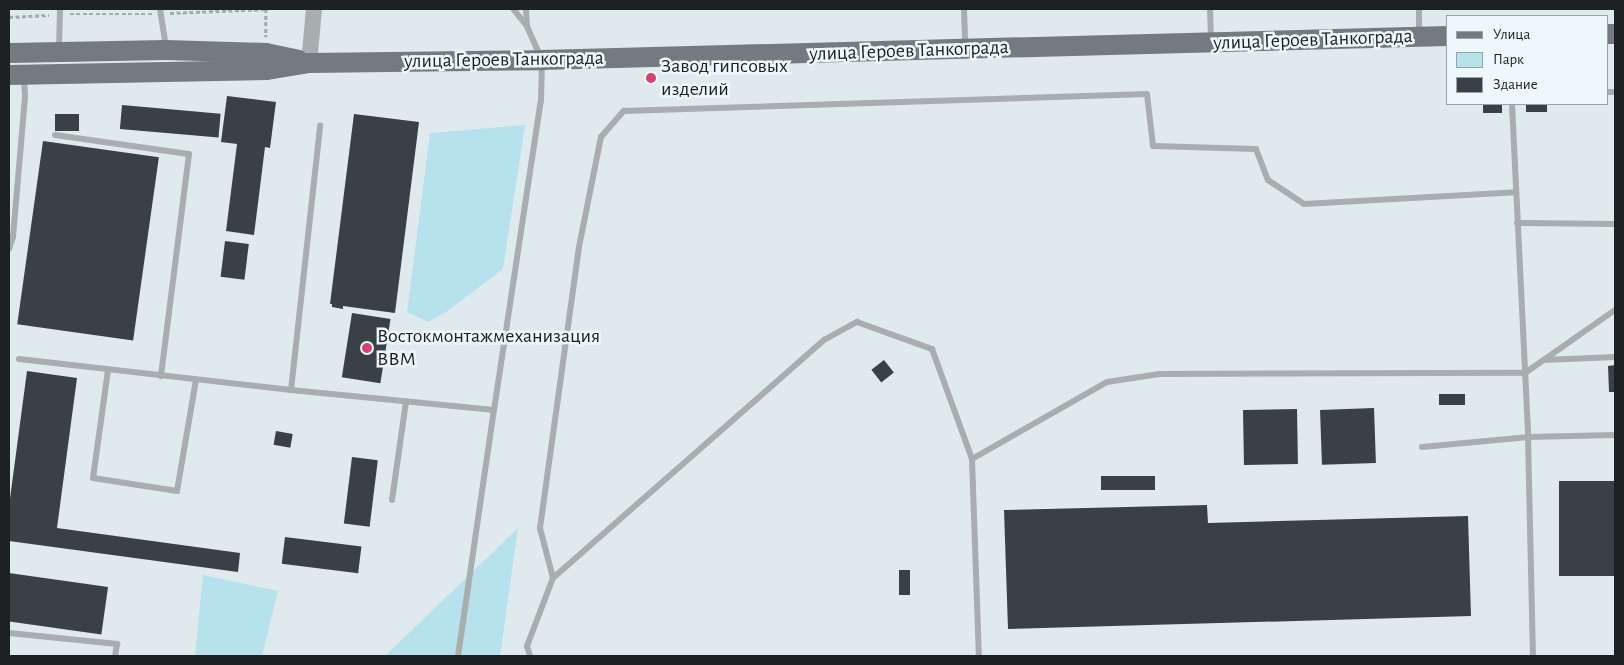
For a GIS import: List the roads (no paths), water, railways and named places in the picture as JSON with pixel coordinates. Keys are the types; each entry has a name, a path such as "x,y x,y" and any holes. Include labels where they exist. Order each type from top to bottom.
{"main road":[{"name":"улица Героев Танкограда","path":"16,74 267,70 309,63 542,60 1446,36"},
{"name":"улица Героев Танкограда","path":"9,53 166,50 266,53 309,63"}],"street":[{"path":"309,63 314,9"}],"lane":[{"path":"458,656 541,101 542,60 527,26 513,9"},
{"path":"526,9 527,26"},
{"path":"964,9 965,49"},
{"path":"1210,9 1211,43"},
{"path":"1418,9 1419,37"},
{"path":"59,52 60,11"},
{"path":"160,11 166,50"},
{"path":"9,249 13,237 25,96 16,74"},
{"path":"553,578 540,528 579,247 601,137 624,111 1147,94 1153,146 1256,149 1268,180 1304,204 1516,192"},
{"path":"1512,105 1528,438 1533,656"},
{"path":"290,390 320,126"},
{"path":"55,135 189,154 161,376"},
{"path":"1517,223 1615,224"},
{"path":"972,459 1107,382 1159,374 1525,373 1615,310"},
{"path":"530,656 527,646 553,578 824,340 857,322 932,349 972,459 980,656"},
{"path":"1544,360 1615,357"},
{"path":"19,359 196,380 494,410"},
{"path":"108,370 93,478 176,491 196,380"},
{"path":"392,500 406,402"},
{"path":"1422,446 1528,438 1615,435"},
{"path":"9,632 117,644 114,656"}],"place":[{"name":"Завод гипсовых изделий","path":"651,78"},
{"name":"Востокмонтажмеханизация ВВМ","path":"367,348"}]}
